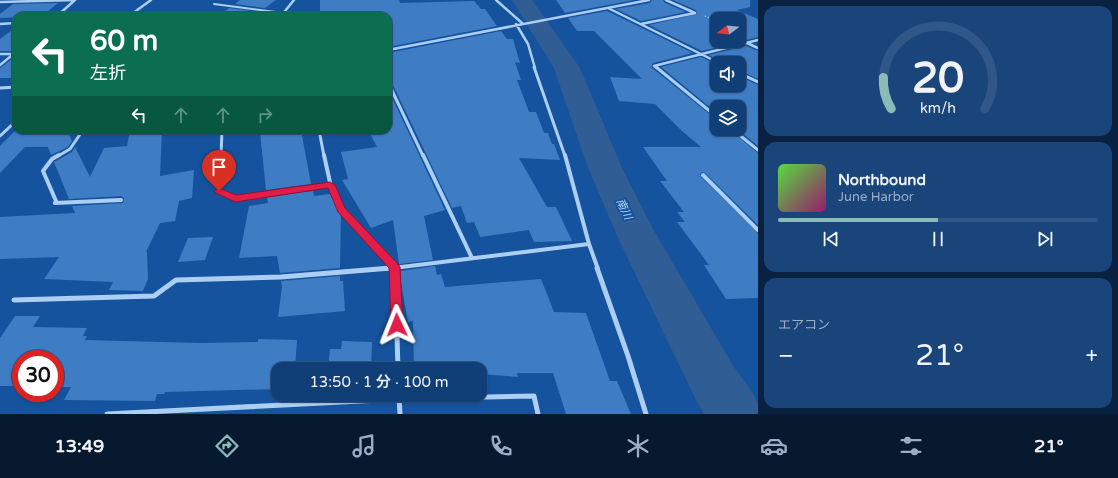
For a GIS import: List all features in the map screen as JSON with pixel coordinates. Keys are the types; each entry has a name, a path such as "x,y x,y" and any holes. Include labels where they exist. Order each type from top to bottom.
{"street":[{"path":"0,2 75,0"},
{"path":"62,12 75,0"},
{"path":"134,12 151,0"},
{"path":"285,12 294,0"},
{"path":"496,0 522,23"},
{"path":"392,49 516,24 649,0"},
{"path":"641,24 696,12 666,0"},
{"path":"607,8 710,58"},
{"path":"0,24 12,23"},
{"path":"516,24 528,44 538,81 567,160 588,244 628,356 646,414"},
{"path":"746,43 758,40"},
{"path":"746,43 758,48"},
{"path":"710,111 654,66 726,48"},
{"path":"0,54 12,52"},
{"path":"0,65 12,55"},
{"path":"746,76 758,82"},
{"path":"0,88 12,87"},
{"path":"392,90 472,258"},
{"path":"0,136 12,125"},
{"path":"81,134 70,149 52,159 43,171 56,200 55,203 121,200"},
{"path":"222,134 219,191 235,198 330,185"},
{"path":"320,134 330,185 342,209 394,267 398,362"},
{"path":"741,136 757,148"},
{"path":"702,175 758,230"},
{"path":"14,300 154,296 176,280 281,277 384,269 588,244"},
{"path":"487,396 534,396 538,414"},
{"path":"108,414 314,402"},
{"path":"400,402 400,414"}],"lane":[{"path":"214,4 276,12"}],"building":[{"path":"240,0 276,0 265,8 235,4"},
{"path":"320,0 399,0 400,3 474,1 481,9 485,9 497,26 392,46 392,12 320,12"},
{"path":"556,0 634,0 565,13"},
{"path":"652,0 663,0 665,3 686,12 641,21 616,9 650,3"},
{"path":"673,0 750,0 750,7 737,10 742,12 710,12 710,48 714,48 702,51 649,25 697,14 696,10"},
{"path":"58,3 47,12 12,12 12,17 0,18 0,14 13,4"},
{"path":"229,8 259,12 224,12"},
{"path":"607,11 693,53 653,63 651,67 710,114 710,136 737,136 758,153 758,225 705,173 702,172 700,174 701,177 758,233 758,298 726,299 704,265 709,265 677,222 685,222 677,212 684,212 660,181 667,181 643,147 701,147 682,131 655,104 619,101 610,77 642,79 594,31 577,31 568,18"},
{"path":"746,14 758,19 758,37 746,40"},
{"path":"12,30 12,51 0,51 0,39"},
{"path":"501,31 507,39 513,39 520,63 515,62 521,80 517,80 529,112 536,112 544,133 548,133 560,160 519,158 547,207 556,207 572,241 534,242 529,230 480,237 474,222 467,223 461,206 452,208 392,83 392,52"},
{"path":"746,46 758,51 758,79 746,73 746,56 709,55 738,48 746,48"},
{"path":"701,57 710,62 710,92 746,92 746,79 758,85 758,146 746,136 746,100 710,100 710,107 661,67"},
{"path":"12,59 12,78 0,78 0,68"},
{"path":"392,97 445,210 424,216 433,260 399,264 393,220 371,228 342,180 348,179 341,152 377,147 370,134 392,134"},
{"path":"12,134 69,134 72,141 68,147 51,155 48,147 25,147 0,173 0,146"},
{"path":"129,134 162,134 160,176 194,170 192,198 179,201 175,221 160,223 146,252 148,279 143,291 109,290 113,282 44,279 59,257 0,259 0,217 75,213 72,206 123,203 124,198 121,196 69,199 54,162 72,152 75,147 90,177 104,148 127,146"},
{"path":"260,134 302,134 311,184 266,190"},
{"path":"313,191 314,196 331,194 341,213 340,268 280,273 277,256 239,258 249,206 268,203 267,197"},
{"path":"213,237 205,260 178,262 188,238"},
{"path":"435,266 437,275 441,274 445,287 541,279 554,312 586,313 610,381 617,381 631,414 566,414 553,373 517,373 518,377 487,375 487,362 414,362 413,321 408,322 400,271"},
{"path":"340,276 340,281 343,281 345,311 278,317 282,287 281,281"},
{"path":"15,316 40,316 33,327 87,328 83,336 87,336 85,340 199,343 258,342 258,339 297,340 295,362 271,362 271,389 165,392 164,394 157,394 155,401 64,400 71,387 64,387 64,350 12,350 12,386 0,386 0,338"},
{"path":"342,341 372,342 371,362 329,362 330,349 341,349"}],"waterway":[{"name":"南川","path":"522,0 567,68 605,168 638,238 714,382 735,414"}],"route":[{"path":"219,191 235,198 330,185 342,209 394,267 397,325"}]}
